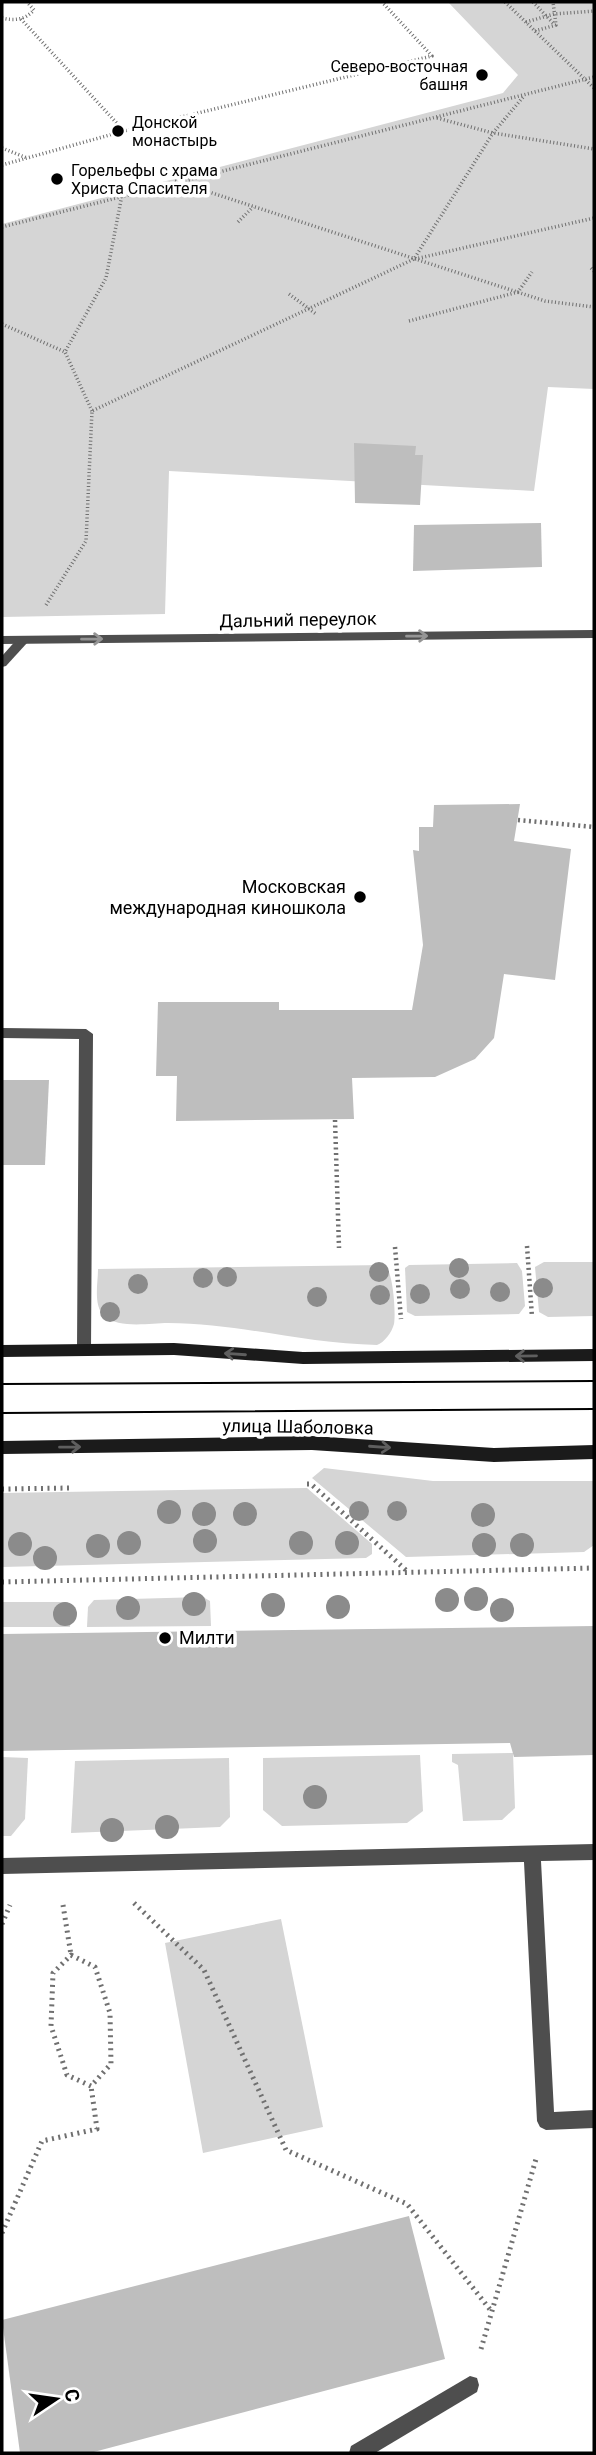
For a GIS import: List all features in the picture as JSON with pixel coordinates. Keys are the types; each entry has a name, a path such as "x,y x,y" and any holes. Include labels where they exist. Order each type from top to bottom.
{"main road":[{"path":"2,1351 174,1349 303,1358 594,1355"},
{"name":"улица Шаболовка","path":"2,1448 312,1443 494,1455 594,1452"}],"street":[{"name":"Дальний переулок","path":"2,640 594,634"},
{"path":"2,663 23,640"},
{"path":"2,1033 86,1034 84,1349"},
{"path":"2,1866 594,1852"},
{"path":"532,1853 546,2121 594,2119"},
{"path":"359,2453 470,2385"}],"path":[{"path":"2,18 21,19 32,14 34,10 29,3 37,2"},
{"path":"2,165 124,131 432,56 382,2"},
{"path":"505,2 594,88"},
{"path":"533,2 556,25"},
{"path":"553,2 556,25"},
{"path":"526,22 547,16 594,11"},
{"path":"21,19 124,131"},
{"path":"535,31 556,25"},
{"path":"2,227 174,181 594,77"},
{"path":"414,259 493,133 524,96"},
{"path":"436,117 493,133 594,149"},
{"path":"2,148 27,158"},
{"path":"174,181 545,301 594,307"},
{"path":"65,352 106,278 122,195"},
{"path":"238,222 253,207"},
{"path":"92,411 414,259 594,218"},
{"path":"409,321 518,292 532,272"},
{"path":"289,294 316,314"},
{"path":"2,324 65,352 92,411 86,541 23,640"},
{"path":"518,820 594,827"},
{"path":"335,1119 339,1248"},
{"path":"527,1246 532,1317"},
{"path":"395,1247 401,1319 414,1319"},
{"path":"519,1317 541,1318"},
{"path":"311,1484 408,1572"},
{"path":"2,1581 594,1568"},
{"path":"93,1863 204,1970 286,2150 407,2204 492,2312"},
{"path":"56,1864 71,1955"},
{"path":"71,1955 95,1967 110,2013 111,2064 91,2086"},
{"path":"71,1955 53,1973 51,2026 66,2075 91,2086"},
{"path":"2,2233 42,2141 97,2129 91,2086"},
{"path":"470,2385 546,2121"}],"shaded area":[{"path":"448,2 594,2 594,389 548,387 534,491 169,471 165,614 2,617 2,224 503,93 518,75"},
{"path":"544,1262 594,1262 594,1316 548,1317 539,1312 535,1267"},
{"path":"517,1263 522,1271 525,1306 519,1314 415,1316 407,1312 405,1268 409,1265"},
{"path":"385,1265 392,1283 394,1324 387,1337 377,1345 194,1324 118,1323 104,1316 97,1300 98,1269"},
{"path":"324,1468 433,1481 594,1481 594,1545 584,1552 406,1557 312,1478"},
{"path":"307,1488 372,1544 372,1554 366,1558 2,1567 2,1493"},
{"path":"203,1597 210,1601 211,1626 87,1627 88,1607 94,1600"},
{"path":"2,1602 67,1602 72,1607 70,1627 2,1627"},
{"path":"513,1753 515,1808 502,1820 463,1821 458,1765 452,1762 452,1754"},
{"path":"420,1755 423,1811 407,1823 282,1826 263,1810 263,1758"},
{"path":"2,1757 28,1758 25,1819 11,1836 2,1836"},
{"path":"229,1758 230,1817 220,1827 71,1833 75,1761"},
{"path":"281,1919 323,2127 203,2153 165,1943"}],"building":[{"path":"354,443 416,446 415,455 423,455 420,505 355,503"},
{"path":"541,523 542,567 413,571 414,525"},
{"path":"520,804 514,841 571,849 555,980 504,974 494,1038 475,1059 435,1077 352,1078 354,1119 176,1121 177,1076 156,1076 158,1002 279,1002 279,1010 412,1010 423,945 413,850 419,851 419,827 433,827 434,805"},
{"path":"2,1080 49,1080 45,1165 2,1165"},
{"path":"594,1626 594,1755 514,1757 510,1743 2,1751 2,1634"},
{"path":"409,2216 445,2359 90,2453 20,2453 2,2320"}],"tram line":[{"path":"2,1384 594,1381"},
{"path":"2,1413 594,1409"}],"place":[{"name":"Северо-восточная башня","path":"482,75"},
{"name":"Донской монастырь","path":"118,131"},
{"name":"Горельефы с храма Христа Спасителя","path":"57,179"},
{"name":"Московская международная киношкола","path":"360,897"},
{"name":"Милти","path":"165,1638"}]}
